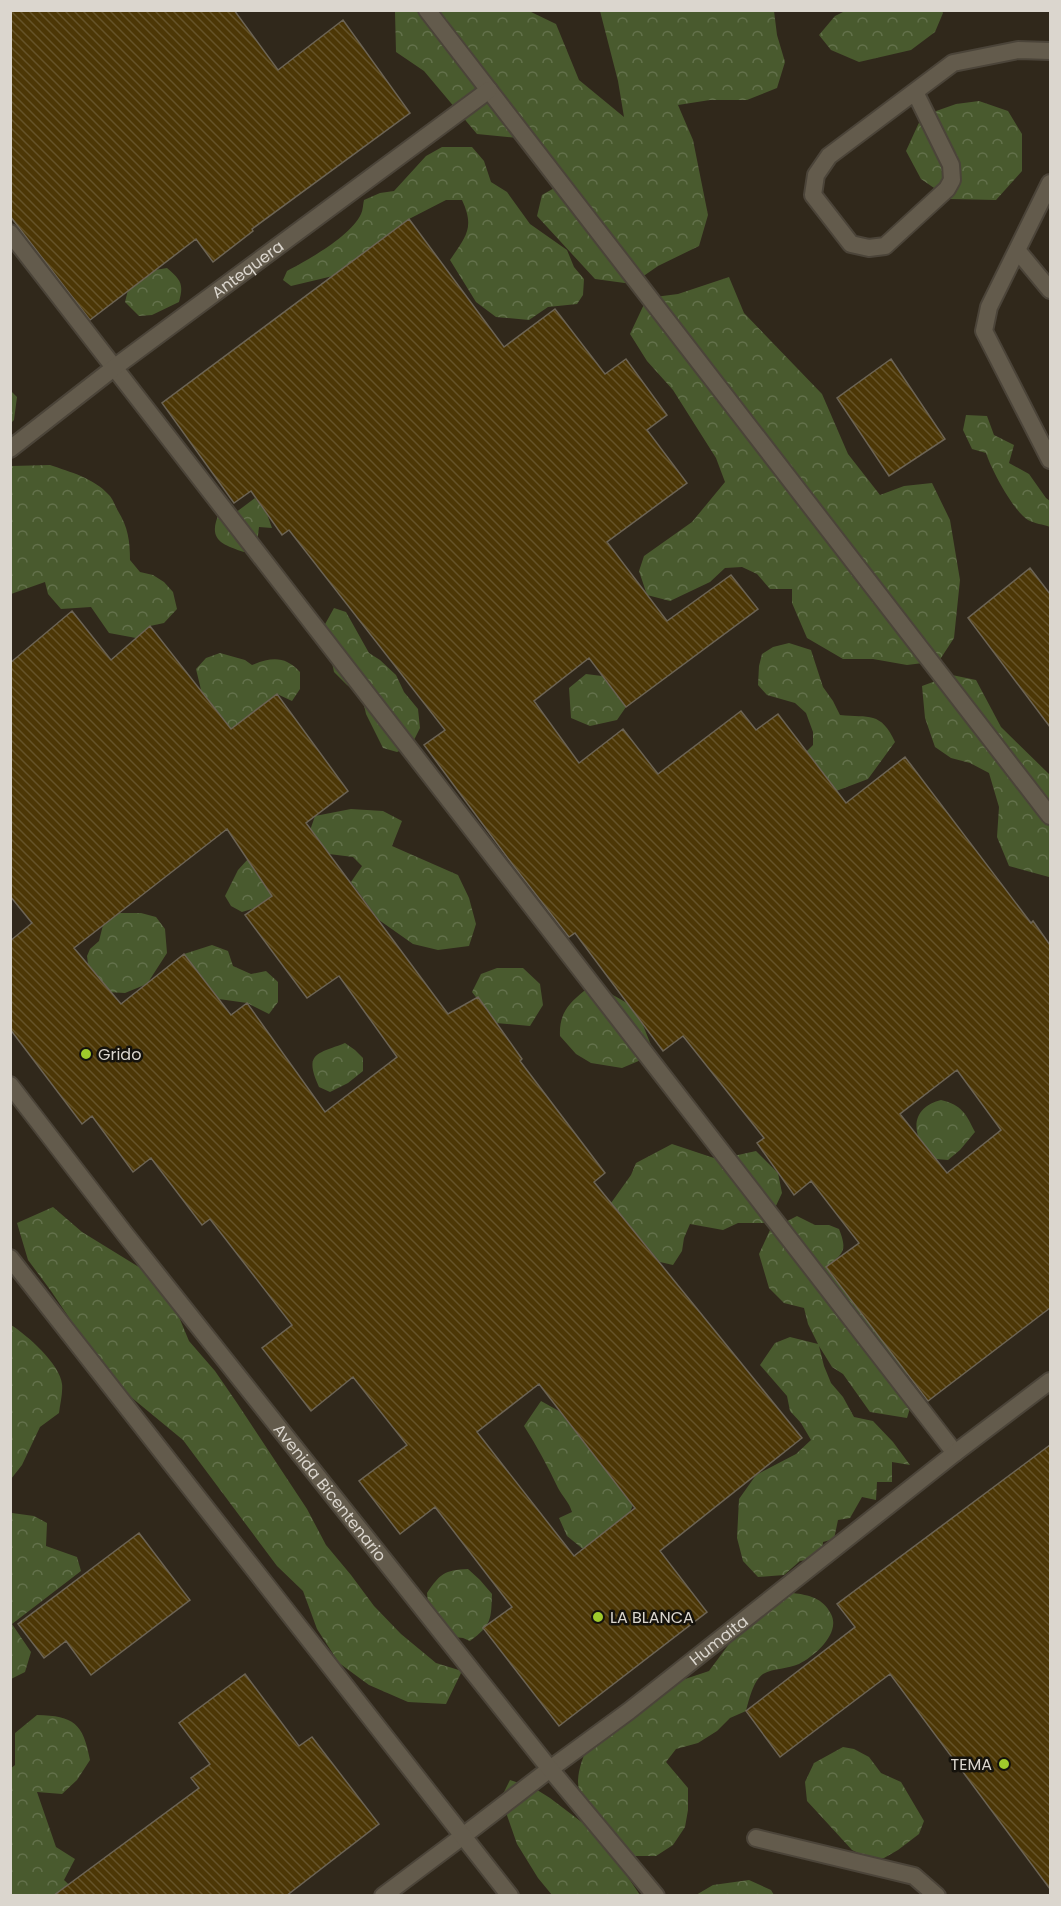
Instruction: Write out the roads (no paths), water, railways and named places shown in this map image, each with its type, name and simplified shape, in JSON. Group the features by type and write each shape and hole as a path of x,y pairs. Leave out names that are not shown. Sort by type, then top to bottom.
{"street":[{"path":"427,10 1050,816"},
{"path":"915,92 951,165 952,180 947,189 885,246 869,248 851,244 813,195 816,175 829,156 953,63 1018,50 1050,51"},
{"name":"Antequera","path":"10,449 115,367 489,90"},
{"path":"1050,183 989,307 984,331 1050,460"},
{"path":"10,233 955,1453"},
{"path":"1017,250 1050,290"},
{"name":"Avenida Bicentenario","path":"10,1084 125,1234 549,1768 656,1896"},
{"path":"10,1258 510,1896"},
{"name":"Humaita","path":"383,1896 549,1768 629,1711 955,1453 1050,1381"},
{"path":"756,1838 914,1876 937,1896"}],"place":[{"name":"Grido","path":"86,1054"},
{"name":"LA BLANCA","path":"598,1617"},
{"name":"TEMA","path":"1004,1764"}]}
